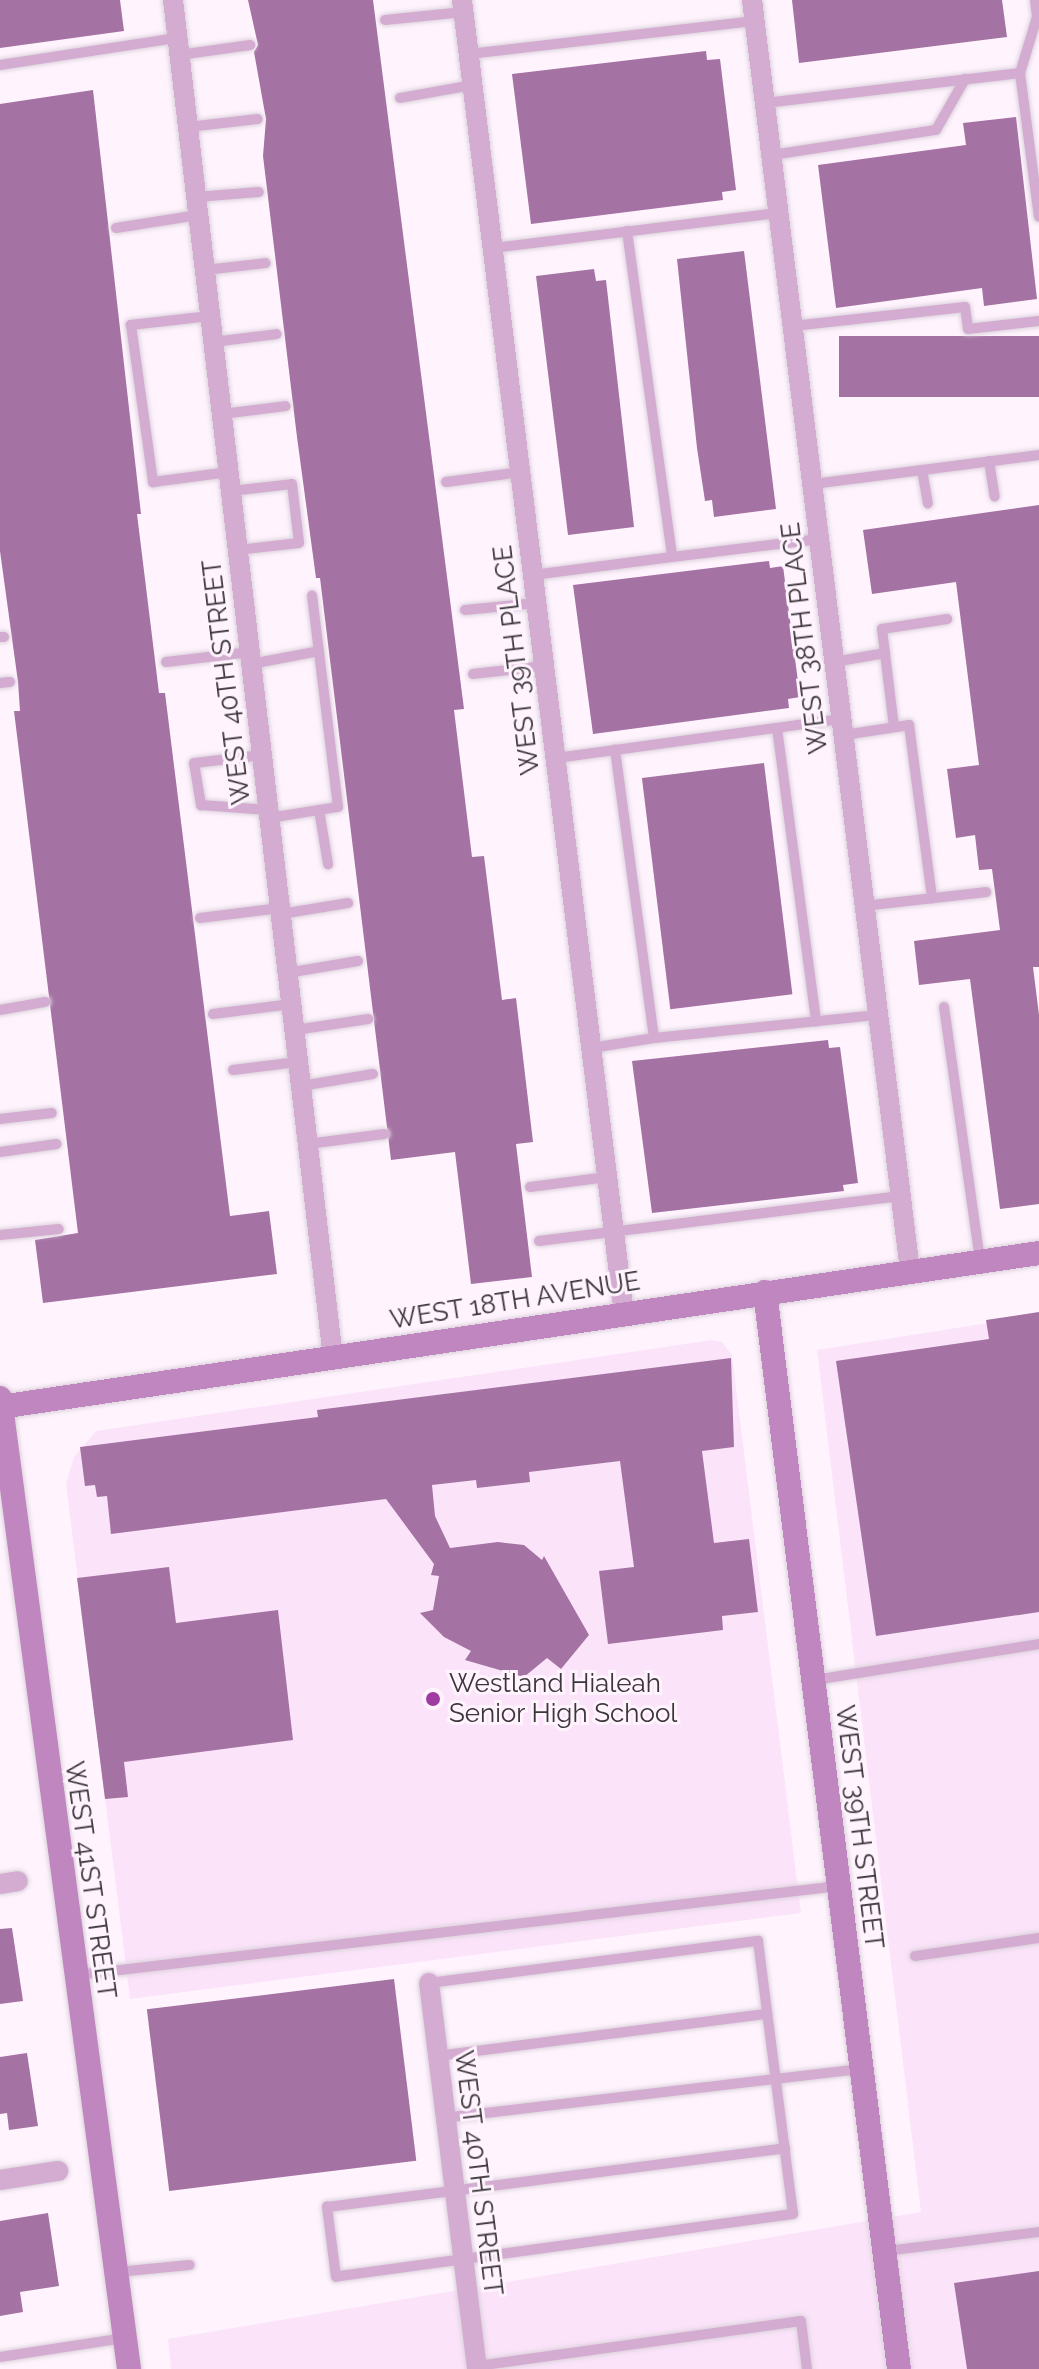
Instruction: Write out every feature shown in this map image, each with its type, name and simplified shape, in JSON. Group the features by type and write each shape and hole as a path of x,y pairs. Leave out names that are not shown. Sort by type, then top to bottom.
{"street":[{"name":"WEST 40TH STREET","path":"173,0 333,1357"},
{"name":"WEST 39TH PLACE","path":"463,6 624,1313"},
{"name":"WEST 38TH PLACE","path":"754,10 910,1271"},
{"name":"WEST 18TH AVENUE","path":"0,1404 1039,1253"},
{"name":"WEST 39TH STREET","path":"765,1292 899,2369"},
{"name":"WEST 41ST STREET","path":"0,1404 129,2369"},
{"name":"WEST 40TH STREET","path":"429,1983 435,2056 477,2368"},
{"path":"0,2180 58,2171"}],"lane":[{"path":"1035,0 1037,17 1020,73 1039,217"},
{"path":"385,20 463,6"},
{"path":"469,54 754,10"},
{"path":"0,65 178,46 250,45"},
{"path":"765,103 1020,73"},
{"path":"772,155 936,130 965,79"},
{"path":"400,98 473,85"},
{"path":"188,127 258,119"},
{"path":"116,228 259,192"},
{"path":"493,248 779,213"},
{"path":"627,231 672,557"},
{"path":"205,270 266,263"},
{"path":"793,326 965,307 968,329 1039,321"},
{"path":"210,316 131,325 153,482 292,484 299,543 238,550"},
{"path":"213,342 277,334"},
{"path":"222,414 286,406"},
{"path":"813,484 1039,455"},
{"path":"989,461 995,497"},
{"path":"922,470 928,503"},
{"path":"446,482 521,472"},
{"path":"533,575 819,539"},
{"path":"262,755 194,763 201,805 269,814 338,807 312,596"},
{"path":"465,610 537,603"},
{"path":"894,727 882,629 947,619"},
{"path":"166,662 319,651"},
{"path":"834,662 885,653"},
{"path":"473,674 544,666"},
{"path":"556,758 777,728 909,725 932,898"},
{"path":"777,728 816,1021"},
{"path":"615,750 654,1038"},
{"path":"319,810 328,864"},
{"path":"864,906 986,892"},
{"path":"200,918 348,903"},
{"path":"287,973 358,961"},
{"path":"0,1010 45,1002"},
{"path":"213,1014 291,1004"},
{"path":"944,1007 980,1261"},
{"path":"591,1048 654,1038 878,1015"},
{"path":"295,1030 368,1019"},
{"path":"233,1070 298,1062"},
{"path":"301,1086 373,1074"},
{"path":"0,1119 52,1113"},
{"path":"308,1144 384,1134"},
{"path":"0,1152 56,1144"},
{"path":"530,1187 607,1177"},
{"path":"539,1241 900,1196"},
{"path":"0,1235 59,1229"},
{"path":"813,1680 1039,1644"},
{"path":"75,1975 839,1886"},
{"path":"915,1956 1039,1938"},
{"path":"429,1983 758,1941 785,2148 793,2214 462,2257 336,2277 327,2207 785,2148"},
{"path":"435,2056 767,2014"},
{"path":"443,2118 861,2069"},
{"path":"884,2252 1039,2232"},
{"path":"115,2272 190,2265"},
{"path":"477,2368 801,2321 807,2369"},
{"path":"0,2357 124,2338"}],"shaded area":[{"path":"1039,1315 1039,2369 171,2369 168,2339 921,2212 817,1350"},
{"name":"Westland Hialeah Senior High School","path":"712,1340 722,1342 732,1355 801,1913 130,1999 66,1484 74,1457 96,1431"}],"building":[{"path":"0,0 120,0 124,31 0,48"},
{"path":"248,0 373,0 464,709 454,710 472,857 484,856 502,1000 516,998 533,1142 516,1144 532,1277 471,1284 455,1152 391,1160 320,578 316,578 297,437 263,156 266,119 254,52 258,45"},
{"path":"792,0 1002,0 1007,37 799,63"},
{"path":"706,51 707,60 720,59 736,190 722,192 723,200 531,224 512,74"},
{"path":"93,90 141,514 137,514 159,693 165,693 230,1216 269,1211 277,1274 43,1303 35,1240 78,1233 14,711 20,711 18,682 0,551 0,104"},
{"path":"1016,117 1037,299 984,306 982,288 836,308 818,165 966,145 963,123"},
{"path":"744,251 776,509 714,517 712,500 705,501 697,448 677,259"},
{"path":"594,269 596,281 606,280 634,527 568,535 536,276"},
{"path":"839,336 1039,336 1039,397 839,397"},
{"path":"1039,505 1039,967 1033,967 1039,1015 1039,1204 1000,1209 970,979 919,985 914,941 1000,930 992,869 979,870 975,835 956,838 947,769 979,765 956,582 872,594 863,530"},
{"path":"769,561 770,568 783,566 800,697 788,699 789,708 593,734 573,585"},
{"path":"764,763 792,994 670,1009 642,778"},
{"path":"828,1040 829,1048 840,1047 858,1183 843,1185 844,1191 652,1213 632,1061"},
{"path":"1039,1312 1039,1612 876,1636 836,1361 989,1339 986,1320"},
{"path":"731,1358 734,1447 702,1451 714,1543 749,1539 758,1612 722,1616 723,1630 608,1644 599,1571 634,1567 620,1461 529,1472 530,1482 477,1488 476,1480 432,1485 435,1516 450,1548 498,1542 524,1545 542,1560 544,1556 589,1635 561,1669 547,1658 524,1677 465,1660 471,1651 444,1637 420,1613 433,1610 439,1576 431,1575 434,1564 386,1499 111,1534 107,1496 97,1497 95,1485 85,1486 80,1447 318,1417 317,1410"},
{"path":"169,1567 176,1623 278,1610 293,1740 124,1762 128,1797 105,1799 77,1578"},
{"path":"12,1928 23,2001 0,2004 0,1929"},
{"path":"394,1979 416,2161 169,2191 147,2009"},
{"path":"27,2053 38,2126 9,2130 7,2113 0,2114 0,2057"},
{"path":"48,2213 59,2286 20,2292 23,2312 0,2316 0,2221"},
{"path":"1039,2271 1039,2369 967,2369 954,2283"}],"place":[{"name":"Westland Hialeah Senior High School","path":"433,1699"}]}
